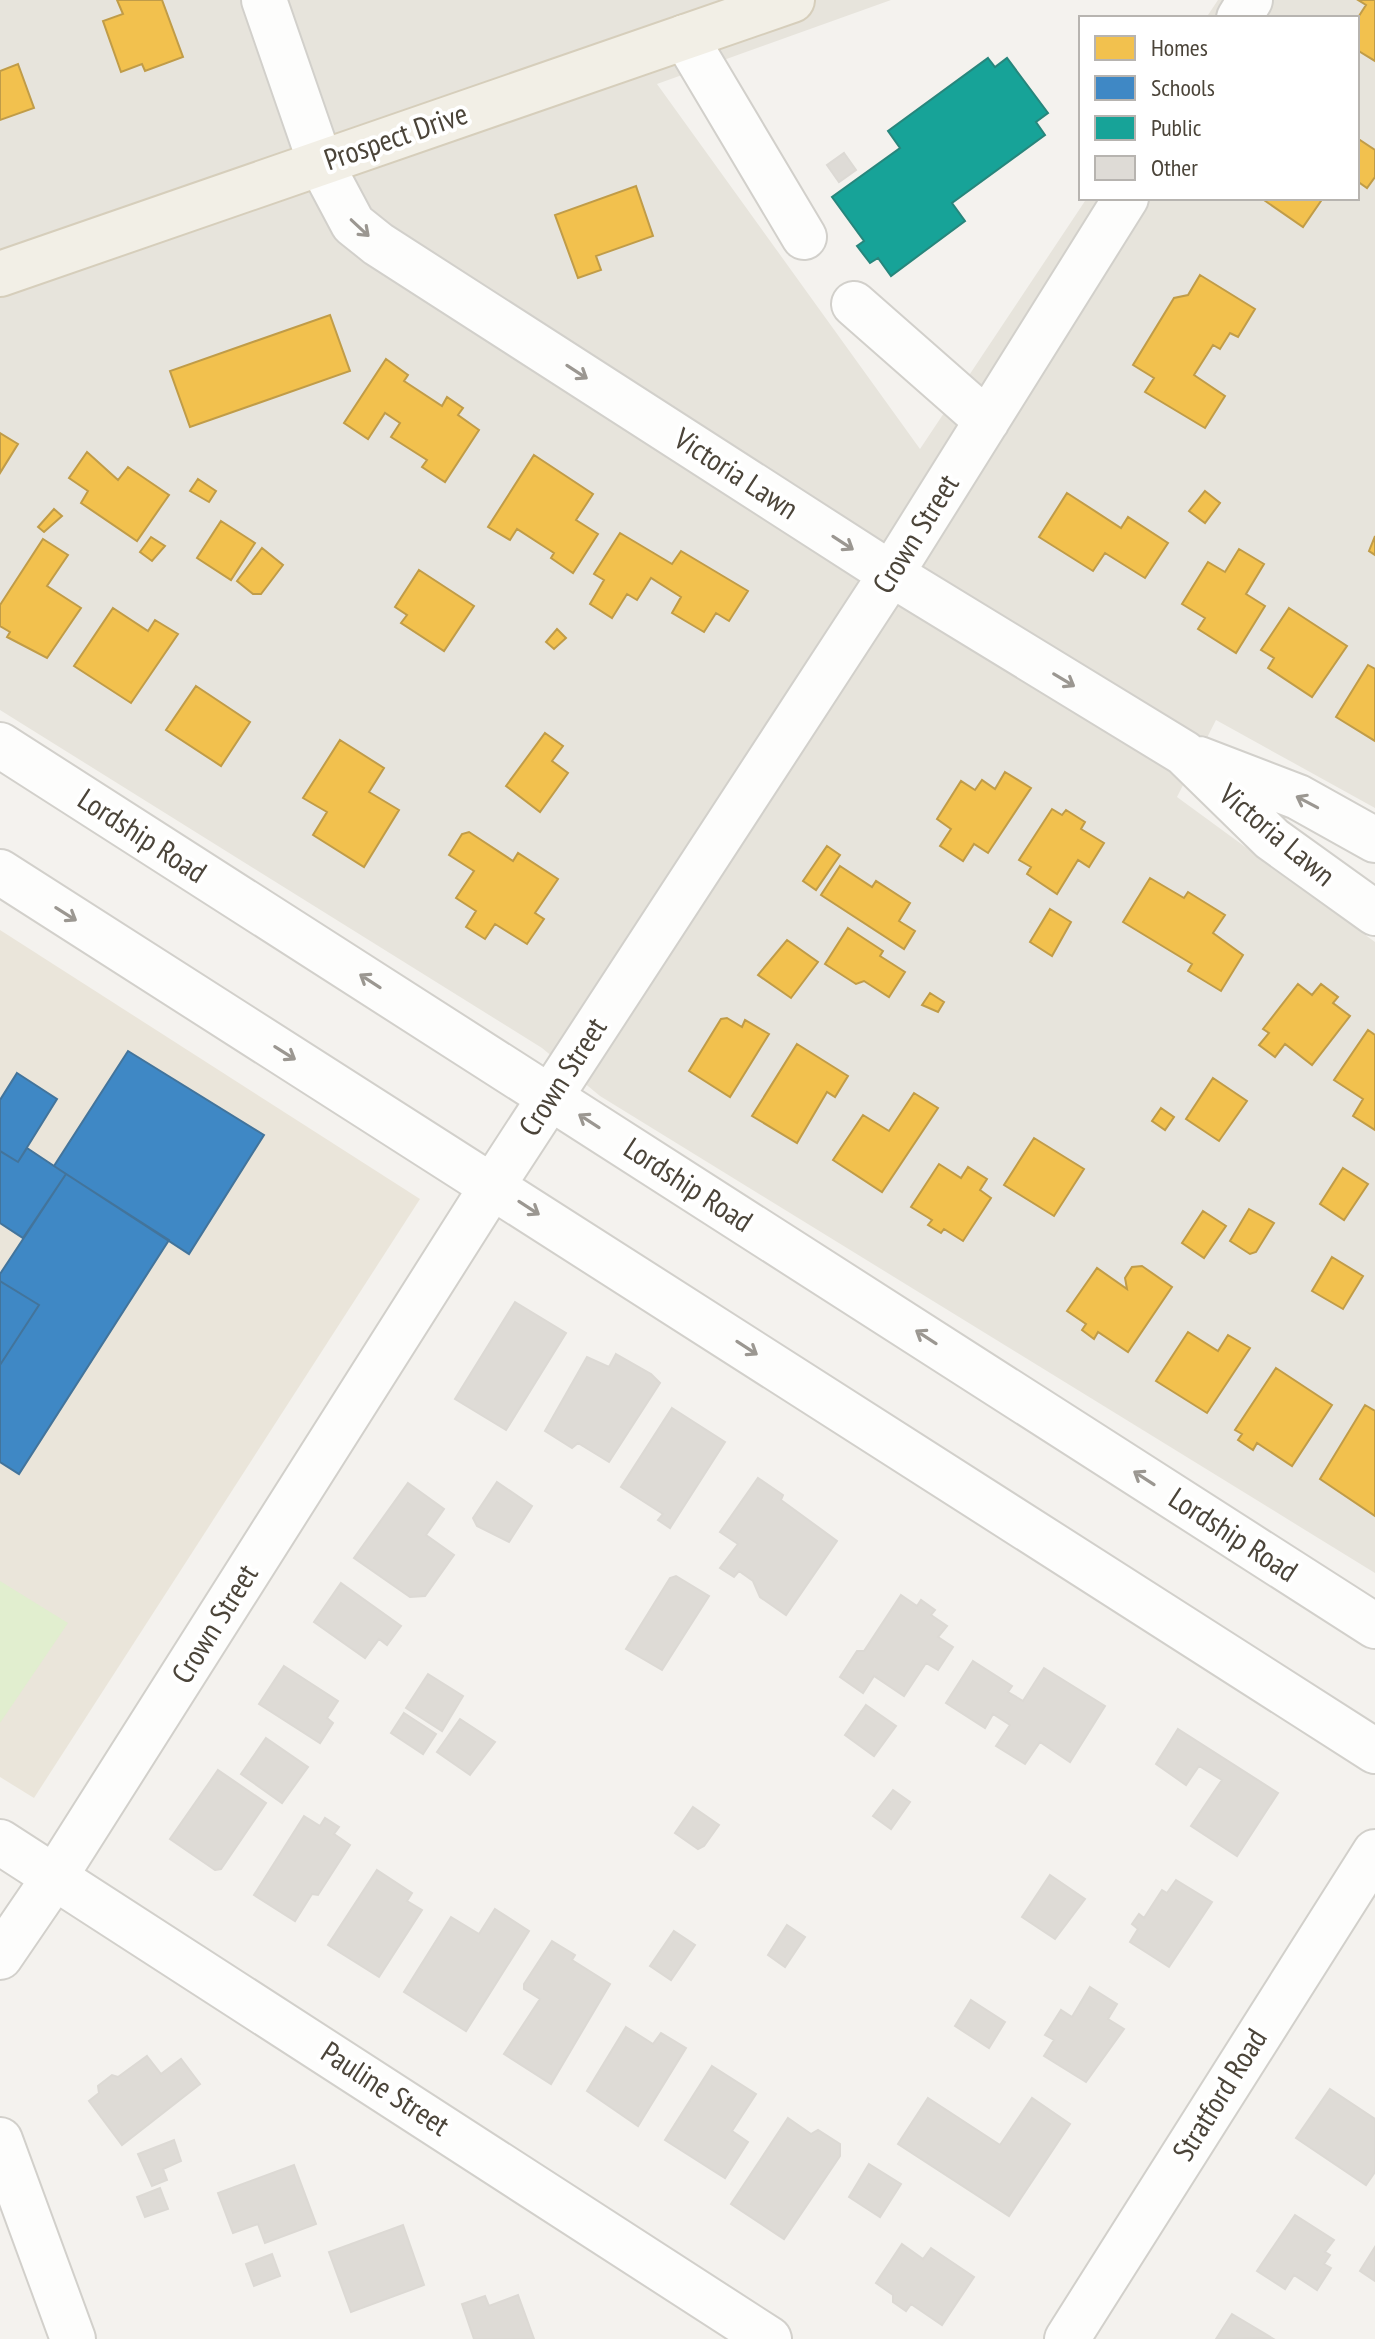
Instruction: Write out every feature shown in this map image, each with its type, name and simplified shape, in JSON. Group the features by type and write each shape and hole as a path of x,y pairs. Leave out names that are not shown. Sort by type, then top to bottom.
{"main road":[{"name":"Prospect Drive","path":"0,274 792,0"}],"street":[{"name":"Victoria Lawn","path":"264,0 320,162 353,224 378,244 891,574 1184,753 1298,797 1375,840"},
{"path":"685,37 804,237"},
{"name":"Crown Street","path":"0,1957 56,1875 550,1096 891,574 1125,200"},
{"path":"854,304 987,421"},
{"name":"Lordship Road","path":"0,745 1375,1626"},
{"name":"Victoria Lawn","path":"1184,753 1272,839 1375,913"},
{"path":"0,872 1375,1751"},
{"name":"Pauline Street","path":"0,1842 56,1875 769,2339"},
{"name":"Stratford Road","path":"1067,2339 1375,1852"},
{"path":"0,2140 73,2339"},
{"path":"697,2292 705,2339"}],"shaded area":[{"path":"0,0 891,0 657,84 920,449 1086,200 1359,200 1359,16 1207,16 1218,0 1375,0 1375,808 1216,720 1177,797 1375,942 1375,1573 600,1096 542,1048 0,710"},
{"path":"0,930 420,1199 34,1798 0,1777"}],"green space":[{"path":"0,1581 68,1623 0,1723"}],"building: Homes":[{"path":"117,0 162,0 183,57 145,71 142,64 121,72 103,21 123,14"},
{"path":"1358,0 1375,0 1375,61 1359,51 1359,16 1366,5"},
{"path":"18,64 34,108 0,120 0,71"},
{"path":"1359,139 1375,150 1375,177 1367,188 1359,182"},
{"path":"636,186 653,236 596,256 601,270 578,278 555,215"},
{"path":"1264,200 1322,200 1303,227"},
{"path":"1200,275 1255,309 1238,337 1230,333 1220,349 1213,345 1194,375 1225,396 1205,428 1145,392 1154,378 1133,365 1174,298 1188,295"},
{"path":"330,315 350,371 190,427 170,371"},
{"path":"386,359 408,375 404,381 442,406 447,397 463,408 458,415 479,430 445,482 422,467 427,460 391,437 400,423 385,413 368,439 344,423"},
{"path":"0,433 18,444 0,473"},
{"path":"87,452 118,480 128,467 169,495 137,541 81,503 88,491 69,478"},
{"path":"534,455 593,494 576,520 598,534 573,573 551,558 554,553 517,529 510,540 488,527"},
{"path":"198,479 216,491 209,502 190,491"},
{"path":"1205,491 1220,503 1205,523 1189,511"},
{"path":"1067,493 1121,528 1128,517 1168,543 1145,578 1105,553 1093,571 1039,537"},
{"path":"54,509 62,516 44,532 38,527"},
{"path":"221,521 255,543 231,580 197,558"},
{"path":"620,533 672,564 681,551 748,591 729,621 716,613 704,632 672,613 681,597 651,578 637,600 627,594 612,618 590,604 604,580 594,574"},
{"path":"1375,536 1375,555 1369,551"},
{"path":"151,537 165,546 152,561 140,552"},
{"path":"43,539 68,555 47,586 81,608 47,658 7,637 10,632 0,626 0,605"},
{"path":"262,548 283,565 261,594 253,594 237,581"},
{"path":"1239,549 1264,564 1246,594 1265,606 1236,653 1198,629 1205,618 1182,604 1208,562 1225,572"},
{"path":"419,570 474,606 444,651 401,623 407,615 395,607"},
{"path":"113,608 148,631 155,620 178,634 131,703 74,666"},
{"path":"1289,608 1347,646 1312,697 1268,668 1274,658 1261,650"},
{"path":"557,629 566,638 554,649 546,642"},
{"path":"1368,665 1375,669 1375,741 1336,717"},
{"path":"196,686 250,722 221,766 166,730"},
{"path":"545,733 563,746 552,761 568,773 540,812 506,786"},
{"path":"340,740 384,768 369,792 399,810 364,867 313,835 327,812 303,798"},
{"path":"1005,772 1031,788 988,853 974,844 963,861 940,846 951,829 937,819 961,781 975,790 982,780 995,789"},
{"path":"1052,809 1062,815 1066,810 1085,822 1081,829 1104,843 1089,867 1078,860 1057,894 1027,874 1031,867 1019,860"},
{"path":"469,832 513,861 518,853 558,879 535,913 544,919 527,944 495,924 485,939 466,927 476,911 456,898 474,871 449,855 462,834"},
{"path":"827,846 840,855 816,890 803,881"},
{"path":"840,866 872,887 876,881 910,903 899,921 915,931 904,949 821,895"},
{"path":"1150,878 1184,898 1188,892 1225,915 1213,933 1243,955 1221,991 1188,971 1192,964 1123,922"},
{"path":"1050,909 1071,922 1052,956 1030,942"},
{"path":"848,928 883,951 880,956 905,972 889,997 864,981 856,984 825,964"},
{"path":"787,940 818,962 791,998 758,975"},
{"path":"1298,984 1312,995 1321,984 1338,997 1333,1003 1350,1016 1312,1065 1285,1044 1275,1057 1259,1045 1269,1033 1263,1029"},
{"path":"930,993 944,1002 938,1012 922,1005"},
{"path":"727,1018 742,1027 745,1020 769,1034 730,1097 689,1071 721,1019"},
{"path":"1368,1030 1375,1035 1375,1130 1353,1116 1363,1099 1334,1080"},
{"path":"797,1044 848,1076 835,1097 827,1092 797,1143 752,1116"},
{"path":"1213,1078 1247,1101 1219,1141 1186,1119"},
{"path":"914,1093 938,1108 882,1192 833,1160 863,1115 889,1131"},
{"path":"1161,1108 1174,1117 1165,1130 1152,1121"},
{"path":"1034,1138 1084,1169 1054,1216 1004,1185"},
{"path":"939,1164 961,1178 968,1167 987,1179 980,1190 991,1198 963,1241 944,1229 941,1233 928,1225 932,1220 911,1207"},
{"path":"1343,1168 1368,1184 1344,1220 1320,1204"},
{"path":"1249,1209 1274,1223 1256,1252 1250,1254 1230,1241"},
{"path":"1203,1211 1226,1226 1204,1258 1182,1243"},
{"path":"1332,1257 1363,1276 1343,1309 1312,1291"},
{"path":"1142,1266 1172,1287 1128,1352 1098,1332 1094,1339 1082,1330 1086,1324 1067,1311 1097,1268 1127,1289 1125,1278 1132,1267"},
{"path":"1188,1332 1218,1351 1228,1335 1250,1348 1207,1413 1156,1381"},
{"path":"1276,1368 1332,1405 1292,1466 1257,1443 1253,1450 1238,1440 1242,1434 1235,1430"},
{"path":"1365,1405 1375,1411 1375,1516 1320,1479"}],"building: Schools":[{"path":"128,1051 264,1135 189,1254 54,1166"},
{"path":"17,1073 57,1099 18,1162 0,1151 0,1100"},
{"path":"27,1148 66,1174 23,1238 0,1223 0,1151 18,1162"},
{"path":"66,1174 169,1240 19,1474 0,1462 0,1365 39,1305 0,1281 0,1274"},
{"path":"0,1281 39,1305 0,1365"}],"building: Public":[{"path":"988,58 995,67 1007,58 1048,113 1036,122 1045,135 952,203 965,221 891,276 878,258 870,263 857,246 864,241 832,197 900,148 888,131"}],"building: Other":[{"path":"844,153 856,170 839,182 827,165"},
{"path":"515,1302 566,1333 506,1430 455,1399"},
{"path":"616,1354 651,1374 660,1383 609,1462 578,1443 572,1448 545,1431 587,1357 609,1367"},
{"path":"672,1408 725,1442 670,1528 658,1520 663,1514 621,1487"},
{"path":"758,1478 783,1495 781,1500 837,1541 786,1615 760,1597 753,1581 739,1571 734,1577 720,1568 738,1544 720,1532"},
{"path":"497,1482 532,1506 509,1542 477,1526 473,1518"},
{"path":"408,1483 444,1509 426,1535 454,1555 425,1596 410,1597 354,1558"},
{"path":"676,1576 709,1596 662,1670 626,1649 670,1578"},
{"path":"341,1583 401,1626 387,1645 379,1639 365,1658 314,1622"},
{"path":"901,1595 917,1606 921,1600 935,1610 931,1615 947,1626 938,1637 953,1647 938,1670 926,1663 904,1696 874,1676 863,1693 840,1677 857,1651 864,1651"},
{"path":"973,1661 1012,1686 1008,1692 1023,1701 1044,1668 1105,1706 1070,1762 1040,1742 1025,1764 996,1746 1010,1725 993,1714 985,1728 946,1703"},
{"path":"284,1666 338,1701 327,1718 333,1723 320,1743 259,1704"},
{"path":"428,1674 463,1696 442,1731 406,1708"},
{"path":"866,1705 896,1726 874,1756 845,1735"},
{"path":"404,1713 436,1734 423,1754 391,1733"},
{"path":"460,1719 495,1742 470,1775 437,1752"},
{"path":"1178,1729 1278,1793 1237,1856 1191,1826 1222,1780 1199,1766 1186,1785 1156,1764"},
{"path":"266,1738 308,1767 282,1803 241,1774"},
{"path":"218,1770 266,1803 221,1869 215,1870 170,1839"},
{"path":"893,1790 910,1802 891,1829 873,1816"},
{"path":"693,1807 719,1825 704,1846 698,1849 675,1833"},
{"path":"304,1816 320,1826 325,1818 339,1827 334,1834 350,1845 318,1895 312,1894 295,1921 254,1895"},
{"path":"377,1870 412,1893 407,1901 422,1910 379,1977 328,1945"},
{"path":"1050,1875 1085,1899 1055,1939 1022,1917"},
{"path":"1176,1880 1212,1902 1169,1967 1130,1942 1138,1929 1132,1924 1139,1914 1144,1918 1162,1890 1167,1893"},
{"path":"495,1909 529,1931 466,2031 404,1992 451,1917 479,1934"},
{"path":"787,1925 805,1937 785,1967 768,1955"},
{"path":"674,1931 695,1945 671,1980 650,1966"},
{"path":"552,1941 575,1955 572,1960 610,1984 551,2084 504,2054 540,1999 524,1989 524,1984"},
{"path":"1090,1987 1117,2004 1108,2019 1124,2029 1086,2082 1044,2056 1054,2040 1045,2035 1061,2010 1072,2017"},
{"path":"971,2000 1005,2022 989,2048 955,2026"},
{"path":"626,2027 653,2044 661,2033 686,2048 638,2126 587,2091"},
{"path":"147,2056 161,2074 181,2059 200,2084 122,2145 89,2101 99,2093 98,2086 112,2075 118,2077"},
{"path":"712,2066 756,2094 732,2131 748,2142 725,2178 665,2140"},
{"path":"1330,2089 1375,2119 1375,2172 1366,2185 1296,2138"},
{"path":"928,2098 1000,2145 1032,2098 1070,2124 1009,2216 898,2144"},
{"path":"788,2118 811,2134 818,2130 840,2144 840,2156 784,2239 731,2204"},
{"path":"174,2140 181,2161 163,2169 167,2180 152,2186 138,2154"},
{"path":"869,2164 901,2184 880,2217 849,2197"},
{"path":"294,2165 316,2224 265,2243 258,2224 233,2233 218,2193"},
{"path":"160,2188 168,2209 145,2217 137,2197"},
{"path":"1295,2215 1334,2240 1325,2252 1330,2255 1324,2264 1331,2268 1317,2290 1294,2275 1285,2289 1257,2271"},
{"path":"403,2225 424,2285 351,2312 329,2252"},
{"path":"902,2244 923,2259 931,2248 974,2277 942,2325 911,2304 906,2311 893,2302 893,2295 876,2283"},
{"path":"1375,2247 1375,2281 1360,2271"},
{"path":"272,2254 280,2276 254,2286 246,2264"},
{"path":"518,2295 534,2339 474,2339 462,2304 485,2296 489,2306"},
{"path":"1232,2314 1272,2338 1216,2339"}]}
